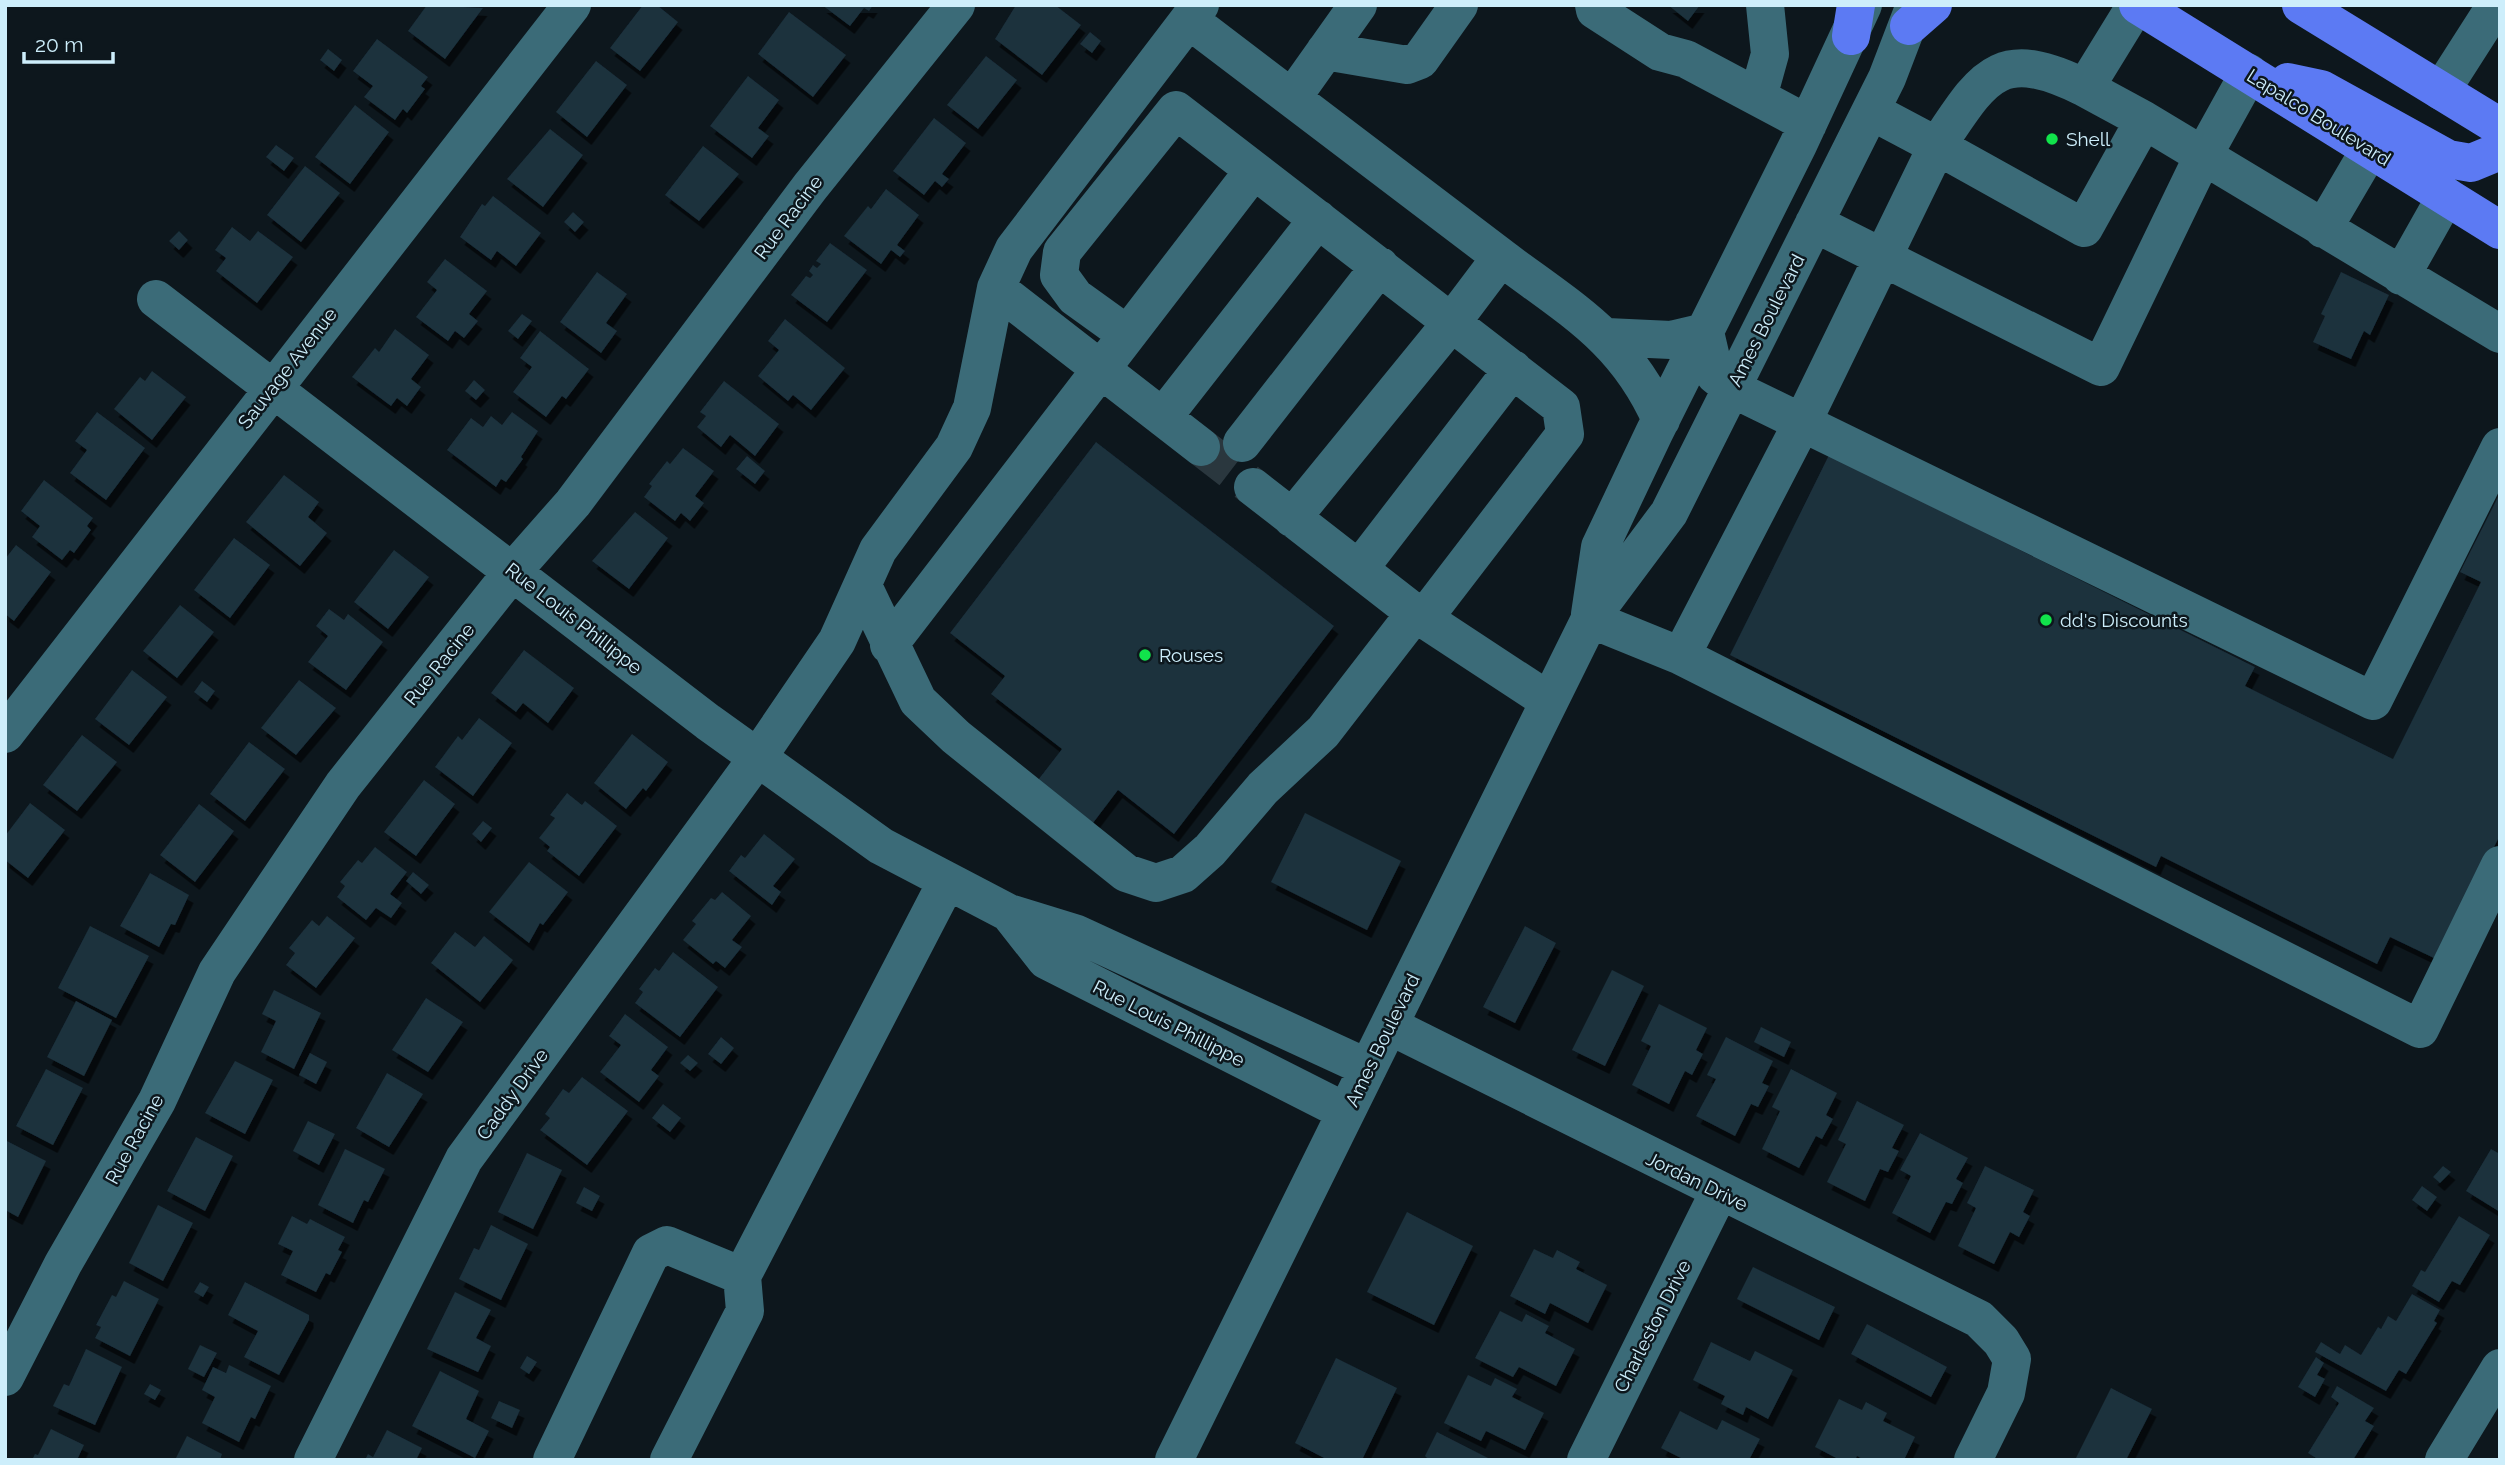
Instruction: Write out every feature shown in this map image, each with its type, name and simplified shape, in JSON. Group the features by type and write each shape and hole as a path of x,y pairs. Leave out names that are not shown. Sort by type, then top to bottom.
{"main road":[{"name":"Lapalco Boulevard","path":"2137,5 2500,230"},
{"path":"2301,5 2500,127"},
{"path":"2249,73 2321,89 2448,159 2471,163 2500,151"}],"street":[{"name":"Sauvage Avenue","path":"5,734 572,5"},
{"name":"Rue Racine","path":"5,1377 63,1264 157,1101 217,972 343,785 513,571 573,503 810,187 956,5"},
{"path":"1292,98 1358,5"},
{"path":"1325,51 1407,65 1420,60 1459,5"},
{"path":"1594,5 1595,10 1660,52 1686,59 1808,124"},
{"path":"1758,97 1770,54 1765,5"},
{"path":"2085,88 2137,5"},
{"path":"2441,91 2496,5"},
{"name":"Ames Boulevard","path":"1174,1460 1590,619 1669,513 1919,12"},
{"path":"1194,13 1292,98 1607,337 1632,367 1661,420"},
{"name":"Caddy Drive","path":"313,1460 464,1159 758,757 837,641 878,550 954,447 972,408 996,288 1014,248 1194,13"},
{"name":"Ames Boulevard","path":"1590,619 1600,547 1808,124 1857,15"},
{"path":"1681,656 1803,421 1937,146 1974,90 1988,77 2004,70 2040,69 2085,88 2401,276 2494,318"},
{"path":"1815,223 2101,367 2203,156 2249,73"},
{"path":"863,586 918,701 956,737 1126,873 1156,883 1183,874 1210,850 1263,788 1323,732 1565,434 1562,407 1177,110 1062,252 1059,275 1075,297 1125,333"},
{"path":"1871,111 2084,228 2144,121"},
{"path":"2323,229 2370,149"},
{"path":"889,645 1125,333 1254,170"},
{"path":"2401,276 2446,196"},
{"path":"1163,417 1318,219"},
{"path":"1292,518 1452,322 1501,257"},
{"path":"1242,443 1380,266"},
{"path":"996,288 1201,447"},
{"name":"Rue Louis Phillippe","path":"156,299 758,757 881,846 1009,913 1077,934 1368,1068"},
{"path":"1607,337 1671,340 1705,332 1715,375 1731,388 2373,701 2500,447"},
{"path":"1359,569 1513,369"},
{"path":"1253,487 1419,615 1549,701"},
{"path":"1590,619 1681,656 2420,1029 2500,865"},
{"path":"669,1460 745,1311 742,1276 947,881"},
{"name":"Rue Louis Phillippe","path":"1009,913 1046,960 1346,1112"},
{"name":"Jordan Drive","path":"1390,1026 1979,1319 2001,1341 2012,1359 2006,1393 1973,1460"},
{"name":"Charleston Drive","path":"1586,1460 1719,1192"},
{"path":"552,1460 651,1254 667,1245 742,1276"},
{"path":"2444,1460 2500,1368"}],"building":[{"path":"427,5 483,8 445,59 408,31"},
{"path":"643,5 657,5 678,22 640,71 610,48"},
{"path":"822,5 873,5 869,11 864,8 850,26"},
{"path":"1016,5 1055,5 1081,25 1042,75 995,39"},
{"path":"1668,5 1700,5 1688,21"},
{"path":"789,12 846,55 813,97 758,54"},
{"path":"1090,32 1101,41 1092,53 1080,44"},
{"path":"377,39 428,77 421,86 425,89 407,113 403,109 395,120 364,97 373,86 353,71"},
{"path":"328,49 342,60 334,71 320,60"},
{"path":"986,56 1017,80 978,129 947,105"},
{"path":"596,61 627,85 587,137 556,112"},
{"path":"748,76 779,100 758,128 769,136 752,158 710,126"},
{"path":"355,105 389,132 350,184 315,157"},
{"path":"934,118 966,143 942,174 949,179 942,187 935,181 924,195 893,171"},
{"path":"550,129 583,155 543,207 507,179"},
{"path":"276,145 294,158 284,171 266,157"},
{"path":"703,146 739,174 699,221 665,195"},
{"path":"305,166 340,193 301,242 267,215"},
{"path":"886,189 919,215 897,245 905,251 900,257 891,250 881,264 844,236 868,206 871,209"},
{"path":"493,196 541,233 516,266 497,251 491,260 460,237 482,204 485,206"},
{"path":"573,212 584,222 575,232 564,222"},
{"path":"232,227 250,241 258,231 293,257 257,303 216,271 226,258 215,250"},
{"path":"179,231 188,240 179,250 169,241"},
{"path":"830,243 867,270 827,322 791,295 806,276 810,278 813,275 809,271 813,265 817,268 821,264 816,261"},
{"path":"445,259 487,291 469,314 478,321 464,338 455,331 448,341 416,317 437,290 427,282"},
{"path":"597,272 627,294 606,323 617,331 601,353 560,322"},
{"path":"2341,272 2389,295 2370,335 2364,331 2351,359 2313,342 2325,316 2321,314"},
{"path":"522,314 532,321 518,339 508,331"},
{"path":"785,319 845,368 811,410 793,395 788,401 758,376 779,350 768,341"},
{"path":"395,329 429,355 411,379 421,387 407,406 397,398 391,406 352,377 375,348 379,352"},
{"path":"540,331 589,369 566,399 562,396 546,417 513,392 532,367 520,358"},
{"path":"152,371 186,397 152,440 114,409 140,377 145,381"},
{"path":"474,380 485,390 476,400 465,391"},
{"path":"724,381 779,424 755,456 730,435 721,447 697,427 706,416 700,412"},
{"path":"97,412 145,448 106,500 70,473 87,450 75,441"},
{"path":"512,412 538,431 521,457 523,459 506,482 501,479 496,487 447,450 471,418 483,427 491,416 502,425"},
{"name":"Rouses","path":"1096,442 1334,626 1174,834 1118,790 1093,823 1038,780 1062,749 991,694 1005,676 950,633"},
{"path":"683,448 714,471 695,496 704,503 690,521 681,513 675,521 644,497 652,486 649,484 667,461 670,464"},
{"path":"1829,455 2255,667 2245,686 2393,759 2481,582 2460,572 2500,493 2500,835 2438,960 2390,937 2377,964 2161,856 2156,867 1730,655"},
{"path":"747,456 765,471 755,484 736,469"},
{"path":"284,475 319,502 308,517 327,533 300,566 246,522"},
{"path":"44,480 93,518 87,526 91,530 74,553 70,550 62,560 32,537 40,526 21,511"},
{"path":"635,512 668,538 629,589 592,561"},
{"path":"234,538 270,565 230,618 194,590"},
{"path":"16,545 51,572 14,621 5,614 5,559"},
{"path":"394,550 429,577 388,629 354,602"},
{"path":"180,605 214,632 177,678 143,651"},
{"path":"329,609 344,620 348,614 383,642 346,690 308,662 328,636 316,626"},
{"path":"524,650 574,688 548,723 523,703 516,712 491,693"},
{"path":"132,670 167,697 129,745 95,719"},
{"path":"299,680 336,708 296,755 261,728"},
{"path":"202,681 215,691 207,702 194,692"},
{"path":"479,718 512,743 473,796 435,767 458,736 462,740"},
{"path":"632,734 668,762 646,791 643,788 626,809 594,783"},
{"path":"82,735 117,762 77,811 43,785"},
{"path":"249,742 285,769 245,821 210,794"},
{"path":"424,780 455,804 416,856 384,832"},
{"path":"567,793 582,805 585,801 617,826 579,876 547,851 550,847 539,838 555,818 550,815"},
{"path":"30,803 65,830 28,878 5,860 5,836"},
{"path":"199,804 234,831 195,882 160,855"},
{"path":"1305,813 1401,861 1367,930 1271,882"},
{"path":"483,821 492,828 481,842 472,834"},
{"path":"764,834 795,859 773,886 781,892 772,905 729,871 741,855 745,858"},
{"path":"375,847 407,872 390,894 402,903 391,918 376,908 366,920 337,897 345,886 340,882 358,860 362,863"},
{"path":"529,862 568,892 543,925 540,923 529,943 489,912"},
{"path":"413,872 429,885 421,894 406,881"},
{"path":"150,873 189,895 175,925 171,924 159,947 120,926"},
{"path":"722,892 751,916 732,940 742,947 725,968 716,961 713,964 683,940 696,924 692,921 711,898 715,900"},
{"path":"327,916 355,938 316,988 286,965 295,953 289,948 312,920 319,926"},
{"path":"90,926 149,956 116,1018 58,988"},
{"path":"1525,926 1556,943 1515,1023 1483,1007"},
{"path":"455,932 475,947 484,936 513,960 480,1002 431,963"},
{"path":"673,952 718,987 680,1037 635,1003 643,992 639,989 655,968 659,971"},
{"path":"1612,970 1644,986 1605,1066 1572,1050"},
{"path":"274,990 321,1013 294,1069 261,1052 276,1021 262,1014"},
{"path":"426,998 463,1022 428,1072 392,1050"},
{"path":"76,1001 112,1020 84,1076 47,1057"},
{"path":"1659,1004 1707,1028 1696,1050 1703,1054 1692,1075 1685,1071 1669,1104 1632,1085 1651,1046 1641,1041"},
{"path":"625,1014 668,1047 651,1070 659,1076 639,1102 600,1072 621,1045 609,1036"},
{"path":"1761,1027 1791,1042 1784,1057 1754,1042"},
{"path":"721,1037 734,1048 721,1064 708,1054"},
{"path":"1726,1037 1773,1061 1762,1083 1769,1086 1758,1107 1751,1104 1735,1136 1696,1116 1716,1079 1707,1075"},
{"path":"310,1053 327,1062 316,1084 299,1075"},
{"path":"688,1055 698,1063 690,1071 680,1063"},
{"path":"235,1061 273,1080 245,1134 205,1113"},
{"path":"46,1069 83,1088 53,1145 16,1126"},
{"path":"1791,1069 1837,1093 1826,1115 1833,1119 1822,1139 1816,1136 1799,1168 1762,1149 1780,1111 1772,1107"},
{"path":"387,1073 423,1094 389,1147 356,1128"},
{"path":"582,1077 628,1111 587,1165 540,1130 550,1118 545,1114 563,1089 569,1093"},
{"path":"1857,1101 1904,1125 1892,1148 1899,1151 1888,1172 1880,1169 1865,1201 1827,1182 1846,1144 1838,1140"},
{"path":"663,1104 681,1118 670,1132 652,1118"},
{"path":"308,1121 335,1134 319,1165 293,1151"},
{"path":"1920,1133 1968,1158 1956,1179 1963,1183 1952,1204 1946,1202 1930,1233 1892,1213 1911,1176 1900,1170"},
{"path":"196,1137 233,1156 205,1211 167,1191"},
{"path":"5,1140 46,1161 18,1217 5,1210"},
{"path":"345,1149 385,1169 368,1202 364,1200 353,1223 318,1205"},
{"path":"2491,1149 2500,1154 2500,1212 2466,1191"},
{"path":"527,1153 562,1170 533,1229 498,1212"},
{"path":"1985,1166 2034,1190 2023,1212 2030,1216 2019,1237 2010,1232 1994,1264 1958,1246 1976,1208 1967,1203"},
{"path":"2443,1166 2451,1172 2440,1183 2433,1177"},
{"path":"2422,1186 2437,1197 2427,1211 2412,1200"},
{"path":"584,1187 600,1196 592,1211 576,1203"},
{"path":"158,1205 193,1223 163,1281 129,1263"},
{"path":"1407,1212 1473,1246 1434,1325 1367,1292"},
{"path":"292,1216 307,1224 310,1219 345,1237 338,1250 342,1252 330,1275 326,1273 316,1292 281,1275 293,1251 278,1244"},
{"path":"2459,1216 2490,1235 2460,1285 2452,1281 2439,1302 2412,1286 2421,1270 2425,1272"},
{"path":"491,1225 528,1244 501,1300 459,1279 474,1248 479,1250"},
{"path":"1534,1249 1553,1258 1557,1250 1580,1262 1576,1269 1607,1285 1588,1323 1550,1303 1545,1314 1510,1296"},
{"path":"1753,1267 1835,1307 1819,1340 1737,1299"},
{"path":"124,1281 159,1299 130,1356 95,1338 101,1327 96,1325 112,1295 116,1297"},
{"path":"200,1282 209,1287 203,1297 194,1292"},
{"path":"245,1282 309,1315 309,1320 279,1375 244,1357 258,1331 228,1315"},
{"path":"455,1292 491,1310 476,1338 491,1346 478,1372 427,1349"},
{"path":"2412,1294 2440,1310 2434,1321 2437,1323 2406,1374 2399,1370 2386,1391 2315,1352 2321,1342 2340,1354 2345,1345 2361,1355 2388,1316 2396,1321"},
{"path":"1500,1311 1522,1322 1526,1314 1549,1326 1545,1333 1575,1349 1556,1386 1519,1367 1513,1377 1475,1358"},
{"path":"1867,1324 1947,1367 1931,1397 1851,1354"},
{"path":"1711,1342 1750,1361 1755,1351 1793,1370 1768,1419 1746,1407 1743,1415 1721,1404 1725,1396 1693,1380"},
{"path":"200,1345 217,1353 204,1377 188,1369"},
{"path":"86,1349 122,1367 95,1425 53,1406 64,1384 69,1386"},
{"path":"527,1356 537,1362 529,1374 520,1368"},
{"path":"2316,1357 2324,1363 2317,1375 2325,1379 2315,1397 2298,1387"},
{"path":"1336,1358 1397,1388 1362,1460 1328,1460 1295,1443"},
{"path":"229,1365 271,1386 255,1419 251,1417 239,1442 202,1423 215,1397 202,1390 213,1367 226,1373"},
{"path":"440,1371 479,1391 466,1419 489,1431 475,1458 412,1426"},
{"path":"1468,1375 1491,1386 1495,1378 1517,1389 1512,1397 1544,1413 1525,1450 1486,1431 1481,1441 1444,1423"},
{"path":"150,1384 161,1390 155,1400 144,1394"},
{"path":"2337,1386 2374,1408 2365,1421 2374,1426 2353,1460 2319,1460 2308,1453 2339,1403 2331,1397"},
{"path":"2111,1388 2152,1409 2126,1460 2075,1460"},
{"path":"1839,1399 1862,1410 1866,1402 1887,1413 1883,1421 1915,1437 1904,1460 1864,1460 1857,1456 1855,1460 1840,1460 1815,1447"},
{"path":"499,1401 520,1410 512,1428 491,1418"},
{"path":"1680,1411 1717,1430 1722,1420 1760,1439 1749,1460 1685,1460 1661,1448"},
{"path":"51,1429 84,1445 77,1460 32,1460 35,1454 38,1455"},
{"path":"387,1430 422,1448 416,1460 365,1460 368,1454 373,1457"},
{"path":"1437,1432 1492,1460 1429,1460 1425,1456"},
{"path":"187,1436 222,1454 220,1460 175,1460"}],"tunnel":[{"path":"1201,447 1253,487"}],"place":[{"name":"Shell","path":"2052,139"},
{"name":"dd's Discounts","path":"2046,620"},
{"name":"Rouses","path":"1145,655"}]}
